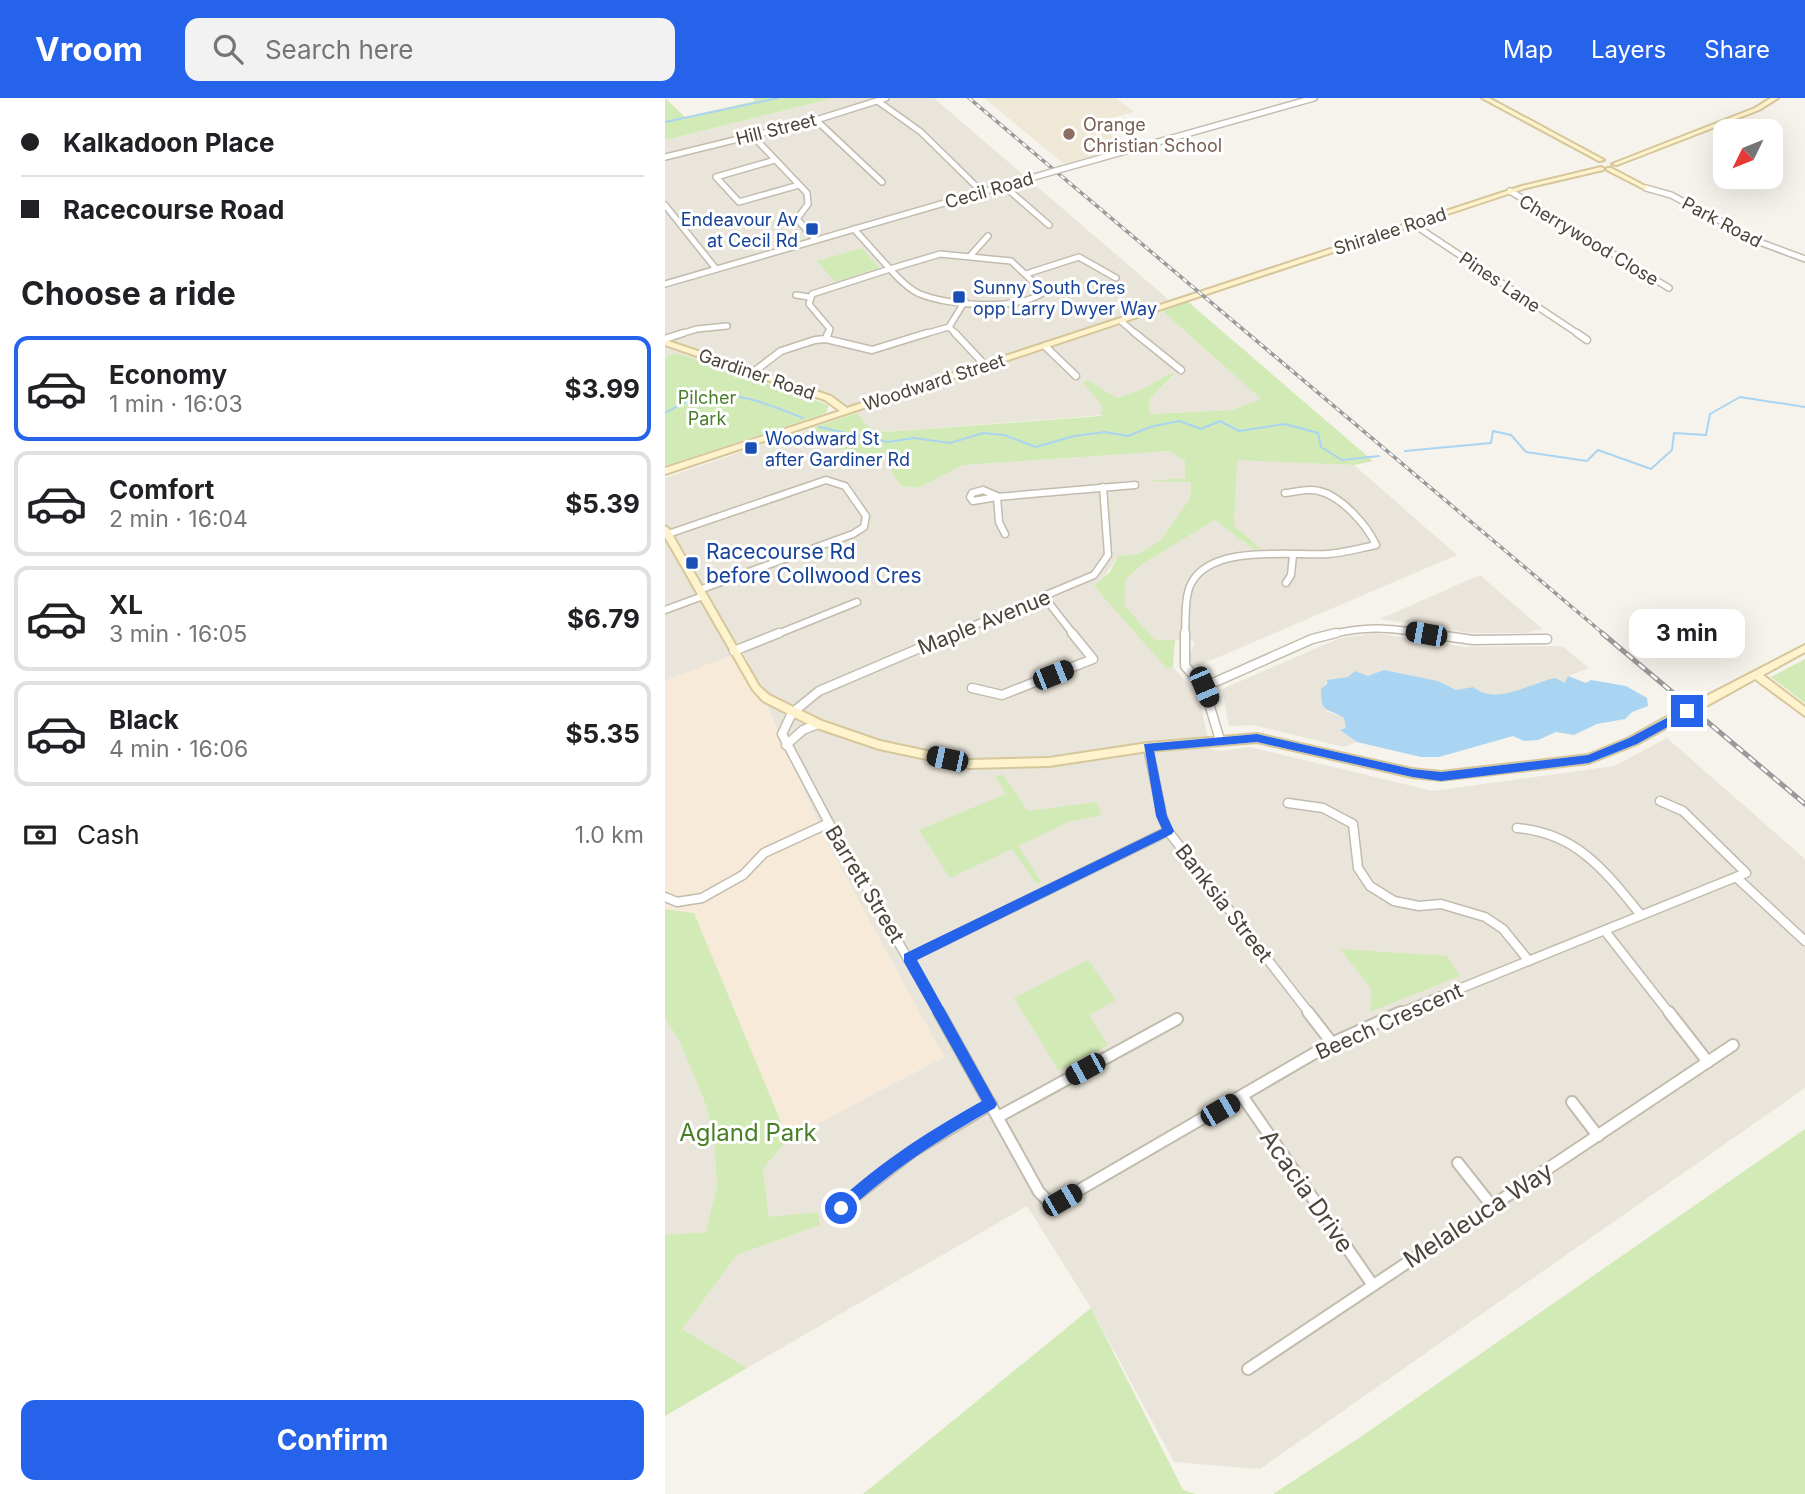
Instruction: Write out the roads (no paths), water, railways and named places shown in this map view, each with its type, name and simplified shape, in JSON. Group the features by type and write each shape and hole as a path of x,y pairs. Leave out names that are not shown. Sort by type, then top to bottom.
{"street":[{"name":"Hill Street","path":"665,157 816,120 886,98"},
{"name":"Cecil Road","path":"665,284 1314,98"},
{"path":"1485,98 1646,188"},
{"name":"Shiralee Road","path":"1202,294 1510,191 1631,156 1757,109 1775,98"},
{"path":"879,102 900,112 952,159 958,172 982,192"},
{"path":"816,120 882,182"},
{"path":"752,135 807,193 809,200 797,219 815,240"},
{"path":"775,160 716,177 739,202 799,185"},
{"path":"1004,186 1049,225"},
{"name":"Park Road","path":"1646,188 1671,195 1733,229 1803,257"},
{"name":"Cherrywood Close","path":"1510,191 1669,288"},
{"path":"665,205 716,269"},
{"name":"Pines Lane","path":"1413,224 1587,340"},
{"path":"854,229 916,293 1011,305 1043,294 1052,296"},
{"path":"971,255 988,236"},
{"path":"796,295 809,297 820,290 940,254 1011,261 1043,289 1043,294"},
{"path":"1026,274 1079,257 1116,278"},
{"name":"Woodward Street","path":"665,471 1202,294"},
{"path":"809,297 809,304 830,329 826,339"},
{"path":"752,373 781,351 826,339 873,350 949,327 965,301"},
{"path":"1121,321 1181,370"},
{"path":"665,340 697,329 727,326"},
{"path":"949,327 985,365"},
{"name":"Gardiner Road","path":"665,340 828,398 845,411"},
{"path":"1045,346 1076,376"},
{"path":"665,610 701,593 853,534 864,527 866,516 845,486 834,481 822,481 667,534 701,593 734,651 756,688 775,704 818,724 879,745 969,764 1049,762 1148,747 1257,738 1412,773 1441,776 1589,759 1633,741 1805,648"},
{"path":"1005,534 999,520 997,496 1135,485"},
{"name":"Maple Avenue","path":"792,713 826,687 1090,578 1104,564 1108,549 1103,487"},
{"path":"1220,740 1204,687 1185,666 1183,649 1190,584 1200,570 1221,559 1345,553 1376,545 1366,528 1324,492 1308,490 1285,493"},
{"path":"1286,583 1291,575 1293,555"},
{"path":"972,688 991,695 1002,695 1093,659 1045,598"},
{"path":"734,651 857,602"},
{"path":"1204,687 1313,639 1359,627 1382,627 1473,640 1547,639"},
{"path":"1755,674 1805,712"},
{"path":"792,713 783,724 782,734 786,745 803,730 818,724"},
{"name":"Barrett Street","path":"786,745 909,958 1039,1192 1050,1203"},
{"name":"Banksia Street","path":"1148,747 1162,816 1168,831 1332,1043"},
{"path":"1660,801 1683,811 1805,941"},
{"path":"1288,803 1311,804 1343,816 1353,824 1358,868 1370,886 1394,901 1419,906 1441,904 1485,918 1503,929 1529,961"},
{"path":"665,897 677,902 702,898 743,875 764,853 829,823"},
{"path":"1517,828 1537,827 1570,841 1591,858 1641,915"},
{"path":"909,958 1168,831"},
{"name":"Beech Crescent","path":"1050,1203 1062,1200 1332,1043 1387,1018 1741,875"},
{"path":"1605,931 1708,1062"},
{"path":"998,1117 1177,1019"},
{"name":"Melaleuca Way","path":"1248,1369 1733,1045"},
{"name":"Acacia Drive","path":"1243,1097 1372,1284"},
{"path":"1572,1102 1598,1136"},
{"path":"841,1208 871,1180 926,1139 991,1104"},
{"path":"1458,1163 1492,1206"}],"water":[{"path":"1384,670 1438,681 1456,690 1473,687 1492,694 1514,692 1555,678 1565,683 1568,676 1586,683 1591,680 1626,686 1647,698 1648,706 1632,712 1625,719 1597,724 1574,735 1556,732 1538,740 1524,741 1513,736 1439,757 1421,757 1357,742 1340,730 1346,728 1344,718 1329,711 1322,703 1321,689 1327,684 1327,680 1348,677 1355,671 1368,676"}],"waterway":[{"path":"665,122 778,98"},
{"path":"665,413 696,397 713,394 753,400 803,418"},
{"path":"1405,451 1491,443 1493,431 1511,435 1526,452 1587,461 1598,450 1651,469 1672,450 1674,433 1706,435 1710,414 1740,397 1805,407"},
{"path":"819,427 887,442 914,438 950,443 983,433 1004,435 1036,447 1074,436 1105,432 1128,436 1150,427 1179,421 1201,429 1220,421 1239,431 1285,424 1318,433 1321,447 1342,460 1379,456"}],"railway":[{"path":"969,98 1605,635"},
{"path":"1602,633 1805,804"}],"place":[{"name":"Orange Christian School","path":"1069,134"},
{"name":"Endeavour Av at Cecil Rd","path":"812,229"},
{"name":"Sunny South Cres opp Larry Dwyer Way","path":"959,297"},
{"name":"Woodward St after Gardiner Rd","path":"751,448"},
{"name":"Racecourse Rd before Collwood Cres","path":"692,563"}],"park label":[{"name":"Pilcher Park","path":"707,407"},
{"name":"Agland Park","path":"748,1132"}]}
